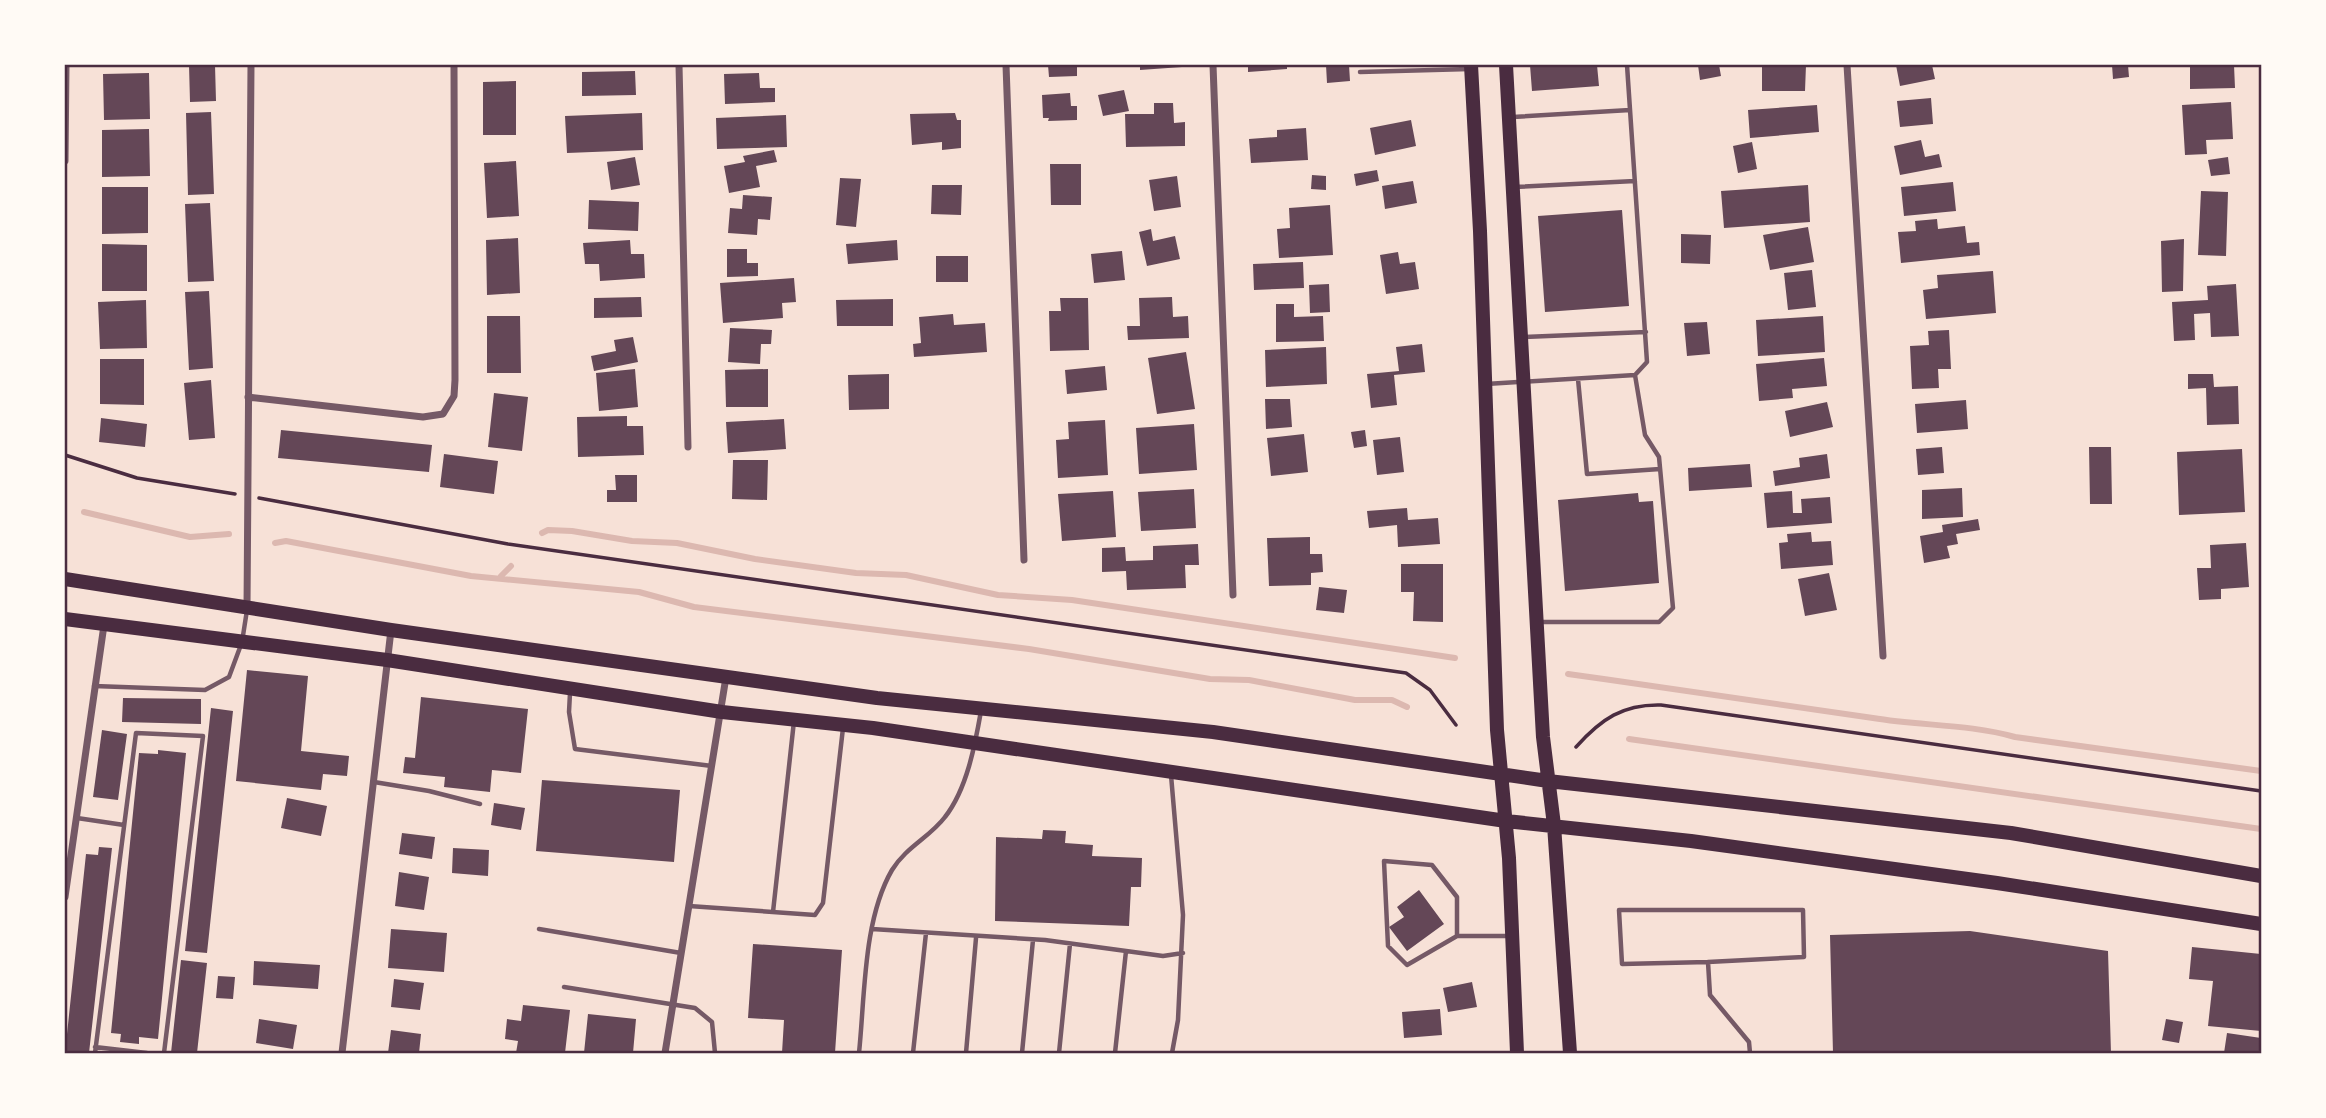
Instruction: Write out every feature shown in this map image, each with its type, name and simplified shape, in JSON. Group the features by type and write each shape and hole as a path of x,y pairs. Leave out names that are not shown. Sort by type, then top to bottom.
{"main road":[{"path":"1506,65 1536,622 1570,1053"},
{"path":"1471,67 1501,774 1506,821 1517,1053"},
{"path":"65,579 247,609 726,677 981,710 1213,732 1548,781 2011,833 2261,876"},
{"path":"65,619 387,660 722,712 976,742 1506,821 1691,841 1984,881 2261,924"}],"street":[{"path":"65,161 66,65"},
{"path":"247,609 251,65"},
{"path":"247,397 423,417 443,414 454,396 455,380 454,65"},
{"path":"679,65 688,447"},
{"path":"1006,65 1024,560"},
{"path":"1213,65 1233,595"},
{"path":"1847,65 1883,656"},
{"path":"65,897 104,625"},
{"path":"342,1053 391,630"},
{"path":"665,1053 726,677"}],"lane":[{"path":"1485,384 1635,375 1647,362 1627,65"},
{"path":"1360,72 1471,67"},
{"path":"1509,118 1630,110"},
{"path":"1513,187 1635,181"},
{"path":"1520,337 1646,332"},
{"path":"1536,622 1659,622 1673,608 1660,457 1645,435 1635,375"},
{"path":"1578,379 1587,474 1660,469"},
{"path":"93,687 205,690 229,677 242,642 247,609"},
{"path":"570,690 569,712 575,749 713,766"},
{"path":"859,1053 874,909 893,869 913,845 945,817 962,782 976,742 981,710"},
{"path":"773,912 794,720"},
{"path":"689,906 815,915 824,904 843,725"},
{"path":"95,1053 136,733 203,736 164,1053"},
{"path":"1170,771 1184,915 1183,953 1172,1053"},
{"path":"373,782 429,791 480,804"},
{"path":"75,818 124,825"},
{"path":"1457,936 1457,897 1432,865 1384,861 1388,946 1407,965 1457,936 1512,936"},
{"path":"1619,909 1802,909 1804,957 1708,962 1622,964 1619,909"},
{"path":"539,929 681,953"},
{"path":"872,929 1070,943 1163,956 1183,953"},
{"path":"913,1053 926,933"},
{"path":"966,1053 976,938"},
{"path":"1022,1053 1033,940"},
{"path":"1059,1053 1070,943"},
{"path":"1115,1053 1126,951"},
{"path":"1708,962 1710,995 1749,1042 1749,1053"},
{"path":"564,987 695,1007 712,1022 715,1053"},
{"path":"95,1046 148,1053"}],"path":[{"path":"65,454 137,478 231,493"},
{"path":"265,499 521,546 1406,673 1430,690 1456,725"},
{"path":"1577,747 1597,724 1620,709 1661,705 2261,791"}],"building":[{"path":"189,65 215,65 216,101 190,102"},
{"path":"1048,65 1077,65 1077,76 1049,77"},
{"path":"1140,65 1182,65 1182,67 1140,70"},
{"path":"1248,65 1287,65 1287,69 1248,72"},
{"path":"1326,65 1349,65 1350,81 1327,83"},
{"path":"1530,65 1597,65 1599,86 1532,91"},
{"path":"1698,65 1719,65 1721,76 1700,80"},
{"path":"1762,65 1806,65 1805,91 1762,91"},
{"path":"1896,65 1932,65 1935,79 1900,86"},
{"path":"2112,65 2128,65 2129,77 2113,79"},
{"path":"2190,65 2234,65 2235,88 2190,89"},
{"path":"635,71 636,95 582,96 582,72"},
{"path":"149,73 150,119 104,120 103,74"},
{"path":"759,73 760,88 775,88 775,102 725,104 724,74"},
{"path":"516,81 516,135 483,135 483,82"},
{"path":"1124,90 1129,111 1103,116 1098,95"},
{"path":"1070,93 1071,106 1077,106 1077,120 1048,121 1049,118 1043,118 1042,95"},
{"path":"1931,98 1933,124 1900,127 1897,101"},
{"path":"2231,102 2233,139 2206,140 2207,154 2185,155 2182,105"},
{"path":"1154,103 1173,103 1174,123 1185,122 1185,146 1126,147 1125,114 1154,114"},
{"path":"1817,105 1819,132 1750,138 1748,110"},
{"path":"211,112 214,194 188,195 186,113"},
{"path":"642,113 643,150 567,153 565,116"},
{"path":"955,113 957,120 961,120 961,148 942,150 942,142 912,145 910,114"},
{"path":"786,115 787,147 717,149 716,118"},
{"path":"1411,120 1416,146 1375,155 1370,128"},
{"path":"1306,128 1308,160 1251,163 1249,139 1277,137 1277,130"},
{"path":"149,129 150,176 102,177 102,130"},
{"path":"1921,140 1925,157 1939,154 1942,167 1900,175 1894,146"},
{"path":"1752,142 1757,169 1738,173 1733,146"},
{"path":"774,150 777,162 756,166 760,187 729,193 724,166 745,162 743,156"},
{"path":"635,157 640,185 611,190 607,162"},
{"path":"2228,157 2230,174 2211,176 2208,160"},
{"path":"516,161 519,216 487,218 484,163"},
{"path":"1050,164 1081,164 1081,205 1051,205"},
{"path":"1377,170 1379,181 1356,186 1354,174"},
{"path":"1312,175 1326,176 1326,190 1311,189"},
{"path":"1177,176 1181,207 1154,211 1149,180"},
{"path":"840,178 861,179 856,227 836,225"},
{"path":"1413,181 1417,203 1385,209 1382,186"},
{"path":"1953,182 1956,211 1904,216 1901,187"},
{"path":"932,185 962,185 961,215 931,214"},
{"path":"1808,185 1810,222 1724,228 1721,191"},
{"path":"102,187 148,187 148,233 102,234"},
{"path":"2201,191 2228,192 2226,256 2198,255"},
{"path":"743,195 772,197 770,220 758,219 757,235 728,233 730,208 742,209"},
{"path":"589,200 639,202 638,231 588,229"},
{"path":"210,203 214,281 188,282 185,204"},
{"path":"1330,205 1333,255 1279,258 1277,229 1290,228 1289,208"},
{"path":"1622,210 1629,306 1545,312 1538,216"},
{"path":"1937,219 1938,229 1965,226 1967,243 1979,242 1980,255 1901,263 1898,232 1916,231 1915,221"},
{"path":"1808,227 1814,262 1770,270 1763,235"},
{"path":"1151,229 1153,241 1175,236 1180,259 1147,266 1139,232"},
{"path":"1681,234 1711,235 1710,264 1681,263"},
{"path":"518,238 520,293 487,295 486,240"},
{"path":"2184,239 2183,291 2162,292 2161,241"},
{"path":"630,240 631,254 644,254 645,278 600,281 599,264 585,264 583,243"},
{"path":"897,240 898,260 848,264 846,244"},
{"path":"102,244 147,245 147,291 102,291"},
{"path":"727,249 747,249 747,263 758,263 758,276 727,277"},
{"path":"1122,251 1125,280 1094,283 1091,254"},
{"path":"1398,252 1400,264 1415,262 1419,289 1386,294 1380,255"},
{"path":"936,256 968,256 968,282 936,282"},
{"path":"1303,262 1304,288 1254,290 1253,264"},
{"path":"1812,270 1816,307 1788,310 1784,273"},
{"path":"1993,271 1996,313 1926,319 1923,290 1938,288 1937,275"},
{"path":"794,278 796,302 782,303 783,318 723,323 720,283"},
{"path":"1329,284 1330,312 1310,313 1309,285"},
{"path":"2236,284 2239,336 2211,337 2210,313 2194,314 2195,340 2174,341 2172,302 2208,300 2207,286"},
{"path":"209,291 213,368 189,370 185,292"},
{"path":"641,297 642,317 594,318 594,298"},
{"path":"1172,297 1173,317 1188,316 1189,338 1128,340 1127,326 1140,326 1139,298"},
{"path":"1060,298 1088,298 1089,350 1050,351 1049,311 1061,311"},
{"path":"893,299 893,326 837,326 836,300"},
{"path":"146,300 147,348 100,349 98,302"},
{"path":"1276,304 1294,304 1294,317 1323,316 1324,341 1276,342"},
{"path":"953,314 954,325 985,323 987,352 914,357 913,344 921,343 919,317"},
{"path":"487,316 520,316 521,373 487,373"},
{"path":"1823,316 1825,352 1758,356 1756,320"},
{"path":"1707,322 1710,354 1687,356 1684,323"},
{"path":"730,328 772,330 771,344 761,344 760,364 728,362"},
{"path":"1949,330 1951,369 1938,369 1939,388 1912,389 1910,346 1929,345 1928,331"},
{"path":"633,337 638,362 594,371 591,356 616,351 614,340"},
{"path":"1422,344 1425,372 1394,375 1397,405 1371,408 1367,374 1399,371 1396,347"},
{"path":"1326,347 1327,384 1266,387 1265,350"},
{"path":"1186,352 1195,409 1157,414 1148,358"},
{"path":"1824,358 1827,386 1792,389 1793,398 1759,401 1756,364"},
{"path":"100,359 144,359 144,405 100,404"},
{"path":"1105,366 1107,390 1067,394 1065,370"},
{"path":"635,369 638,407 599,411 596,373"},
{"path":"768,369 768,407 726,407 725,370"},
{"path":"889,374 889,409 849,410 848,375"},
{"path":"2188,374 2213,374 2214,387 2238,386 2239,424 2207,425 2206,388 2188,389"},
{"path":"211,380 215,438 189,440 184,383"},
{"path":"494,393 528,397 522,451 488,447"},
{"path":"1265,399 1290,399 1292,427 1266,429"},
{"path":"1966,400 1968,429 1917,433 1915,404"},
{"path":"1827,402 1833,427 1790,437 1785,411"},
{"path":"627,416 627,426 643,426 644,455 578,457 577,417"},
{"path":"101,418 147,424 145,447 99,442"},
{"path":"784,419 786,449 728,453 726,422"},
{"path":"1105,420 1108,475 1058,478 1056,440 1069,439 1068,422"},
{"path":"1194,424 1197,470 1139,474 1136,428"},
{"path":"281,430 432,445 429,472 278,458"},
{"path":"1365,430 1367,446 1354,448 1351,432"},
{"path":"1304,434 1308,472 1271,476 1267,438"},
{"path":"1400,437 1404,472 1377,475 1373,440"},
{"path":"1942,447 1944,473 1918,475 1916,449"},
{"path":"2089,447 2111,447 2112,504 2090,504"},
{"path":"2242,449 2245,512 2179,515 2177,452"},
{"path":"444,454 498,461 494,494 440,487"},
{"path":"1827,454 1830,478 1775,486 1773,471 1800,467 1799,458"},
{"path":"733,460 768,460 767,500 732,499"},
{"path":"1750,464 1752,487 1689,491 1688,468"},
{"path":"615,475 637,475 637,502 607,502 607,490 616,490"},
{"path":"1962,488 1963,517 1922,519 1922,490"},
{"path":"1194,489 1196,528 1141,531 1138,492"},
{"path":"1113,491 1116,537 1062,541 1058,494"},
{"path":"1792,491 1793,513 1802,513 1801,499 1830,497 1832,523 1767,528 1764,493"},
{"path":"1638,493 1639,502 1653,501 1659,583 1565,591 1558,500"},
{"path":"1407,508 1408,520 1438,518 1440,544 1398,547 1397,525 1369,528 1367,511"},
{"path":"1978,519 1980,530 1956,534 1958,544 1947,546 1950,558 1924,563 1920,536 1943,532 1942,525"},
{"path":"1811,532 1812,542 1831,541 1833,565 1781,569 1779,543 1788,542 1787,534"},
{"path":"1310,537 1310,554 1322,554 1323,572 1311,573 1311,585 1269,586 1267,538"},
{"path":"2246,543 2249,587 2221,589 2221,599 2199,600 2197,568 2211,568 2210,545"},
{"path":"1198,544 1199,565 1185,565 1186,588 1127,590 1126,571 1102,572 1102,548 1125,547 1126,561 1153,560 1153,546"},
{"path":"1401,564 1443,564 1443,622 1413,621 1414,592 1401,592"},
{"path":"1829,573 1837,610 1805,616 1798,579"},
{"path":"1319,587 1347,590 1344,613 1316,610"},
{"path":"247,670 308,676 301,751 349,756 347,776 323,774 321,790 236,781"},
{"path":"421,697 528,709 521,773 492,770 490,792 444,787 445,777 403,773 405,757 415,758"},
{"path":"123,698 201,699 201,724 122,722"},
{"path":"211,708 233,711 207,953 185,951"},
{"path":"102,730 127,734 118,800 93,797"},
{"path":"158,750 186,753 158,1039 139,1037 139,1044 120,1042 121,1034 111,1033 139,753 158,754"},
{"path":"542,780 680,790 674,862 536,851"},
{"path":"287,798 327,806 321,836 281,828"},
{"path":"494,803 525,808 521,830 491,825"},
{"path":"1043,830 1066,831 1065,843 1093,845 1092,856 1142,858 1141,887 1131,887 1129,926 995,921 996,837 1042,839"},
{"path":"402,833 435,837 432,859 399,854"},
{"path":"99,847 112,848 89,1053 65,1053 86,854 98,855"},
{"path":"453,848 489,850 488,876 452,873"},
{"path":"399,872 429,877 424,910 395,906"},
{"path":"1419,890 1444,924 1407,951 1389,927 1404,917 1397,907"},
{"path":"391,929 447,933 444,972 388,968"},
{"path":"1970,931 2108,951 2111,1053 1833,1053 1830,935"},
{"path":"753,944 842,950 835,1053 782,1053 784,1020 748,1018"},
{"path":"2192,947 2261,954 2261,1031 2208,1026 2213,981 2189,979"},
{"path":"181,960 207,963 197,1053 171,1053"},
{"path":"254,961 320,965 318,989 253,985"},
{"path":"218,976 235,977 233,999 216,998"},
{"path":"394,979 424,983 420,1010 391,1007"},
{"path":"1472,982 1477,1007 1448,1012 1443,988"},
{"path":"523,1005 570,1010 565,1053 516,1053 518,1041 505,1039 507,1019 521,1021"},
{"path":"1440,1009 1442,1035 1404,1038 1402,1012"},
{"path":"588,1014 636,1019 633,1053 584,1053"},
{"path":"259,1019 297,1025 293,1049 256,1043"},
{"path":"2166,1019 2183,1022 2179,1043 2162,1040"},
{"path":"391,1030 421,1034 419,1053 388,1053"},
{"path":"2227,1033 2261,1038 2261,1053 2224,1053"}],"waterway":[{"path":"84,512 190,537 229,534"},
{"path":"542,533 548,530 572,531 632,541 677,543 755,559 856,573 906,575 998,595 1072,600 1455,658"},
{"path":"275,543 286,541 471,576 639,592 694,607 1029,649 1210,679 1249,680 1355,700 1392,700 1407,707"},
{"path":"501,576 511,566"},
{"path":"1568,674 2261,771"},
{"path":"1629,739 2261,829"}]}
